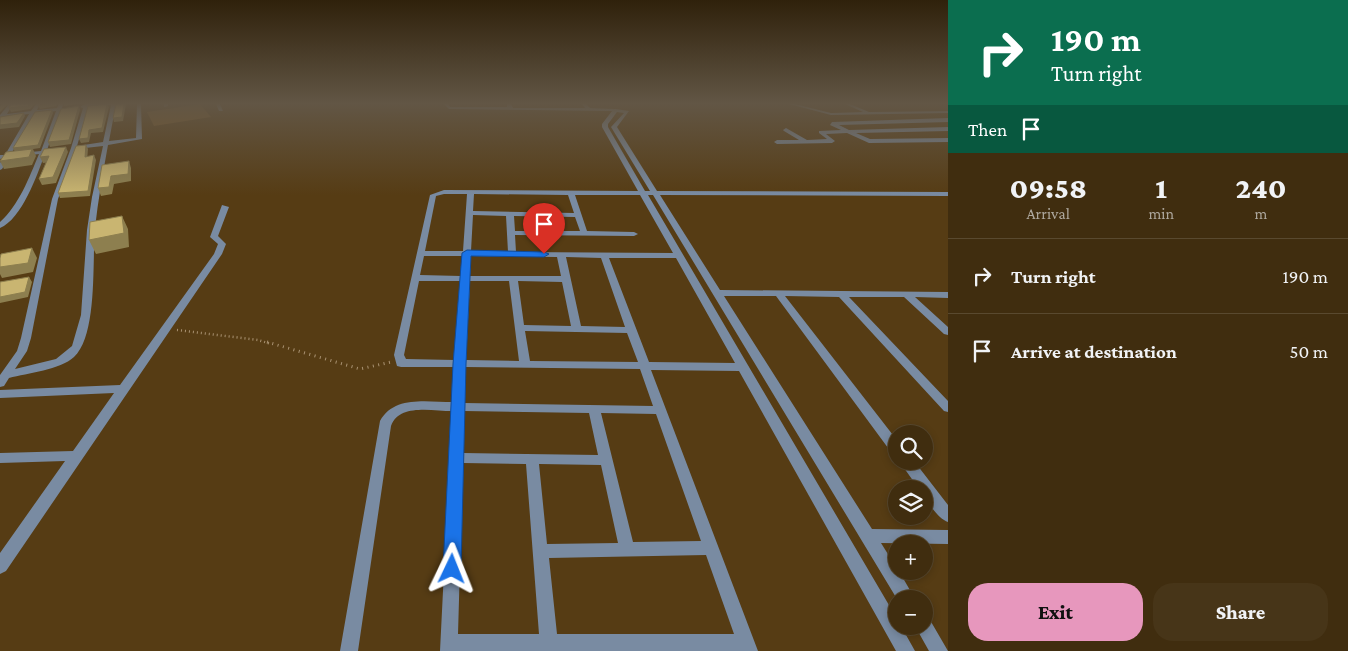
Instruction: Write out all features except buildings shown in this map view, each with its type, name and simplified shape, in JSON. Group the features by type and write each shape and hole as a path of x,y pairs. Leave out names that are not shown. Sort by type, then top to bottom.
{"street":[{"path":"0,168 20,134"},
{"path":"0,226 10,219 31,178 49,134"},
{"path":"3,379 22,351 26,338 34,276 55,200 78,134"},
{"path":"3,379 60,362 77,347 86,315 95,197 108,134"},
{"path":"66,149 139,139 139,134"},
{"path":"609,134 741,367 906,651"},
{"path":"619,134 901,590"},
{"path":"793,134 806,142"},
{"path":"777,142 832,140 824,134"},
{"path":"854,134 868,141 948,139"},
{"path":"0,157 58,150"},
{"path":"741,367 401,363 399,360 433,195 439,192 571,193 644,196 948,194"},
{"path":"471,192 460,364 449,647 549,643 748,647 659,410 604,255"},
{"path":"571,193 584,233"},
{"path":"658,196 948,201"},
{"path":"0,566 222,247 220,241 214,237 226,207"},
{"path":"470,213 578,215"},
{"path":"510,214 512,254"},
{"path":"511,233 634,234"},
{"path":"421,252 678,256"},
{"path":"561,255 576,329"},
{"path":"416,278 566,279"},
{"path":"513,278 525,365"},
{"path":"717,293 948,295"},
{"path":"778,293 888,437"},
{"path":"841,294 948,408"},
{"path":"906,294 948,332"},
{"path":"520,328 630,330"},
{"path":"0,394 124,389"},
{"path":"349,651 388,416 396,409 409,406 659,410"},
{"path":"594,409 627,549"},
{"path":"0,459 76,456"},
{"path":"456,458 606,460"},
{"path":"532,459 549,643"},
{"path":"913,470 948,516"},
{"path":"868,536 948,537"},
{"path":"540,550 711,548"},
{"path":"929,635 939,651"}],"path":[{"path":"164,331 187,330 258,340 360,369 399,360"}],"route":[{"path":"452,569 460,364 467,253 544,254"}]}
